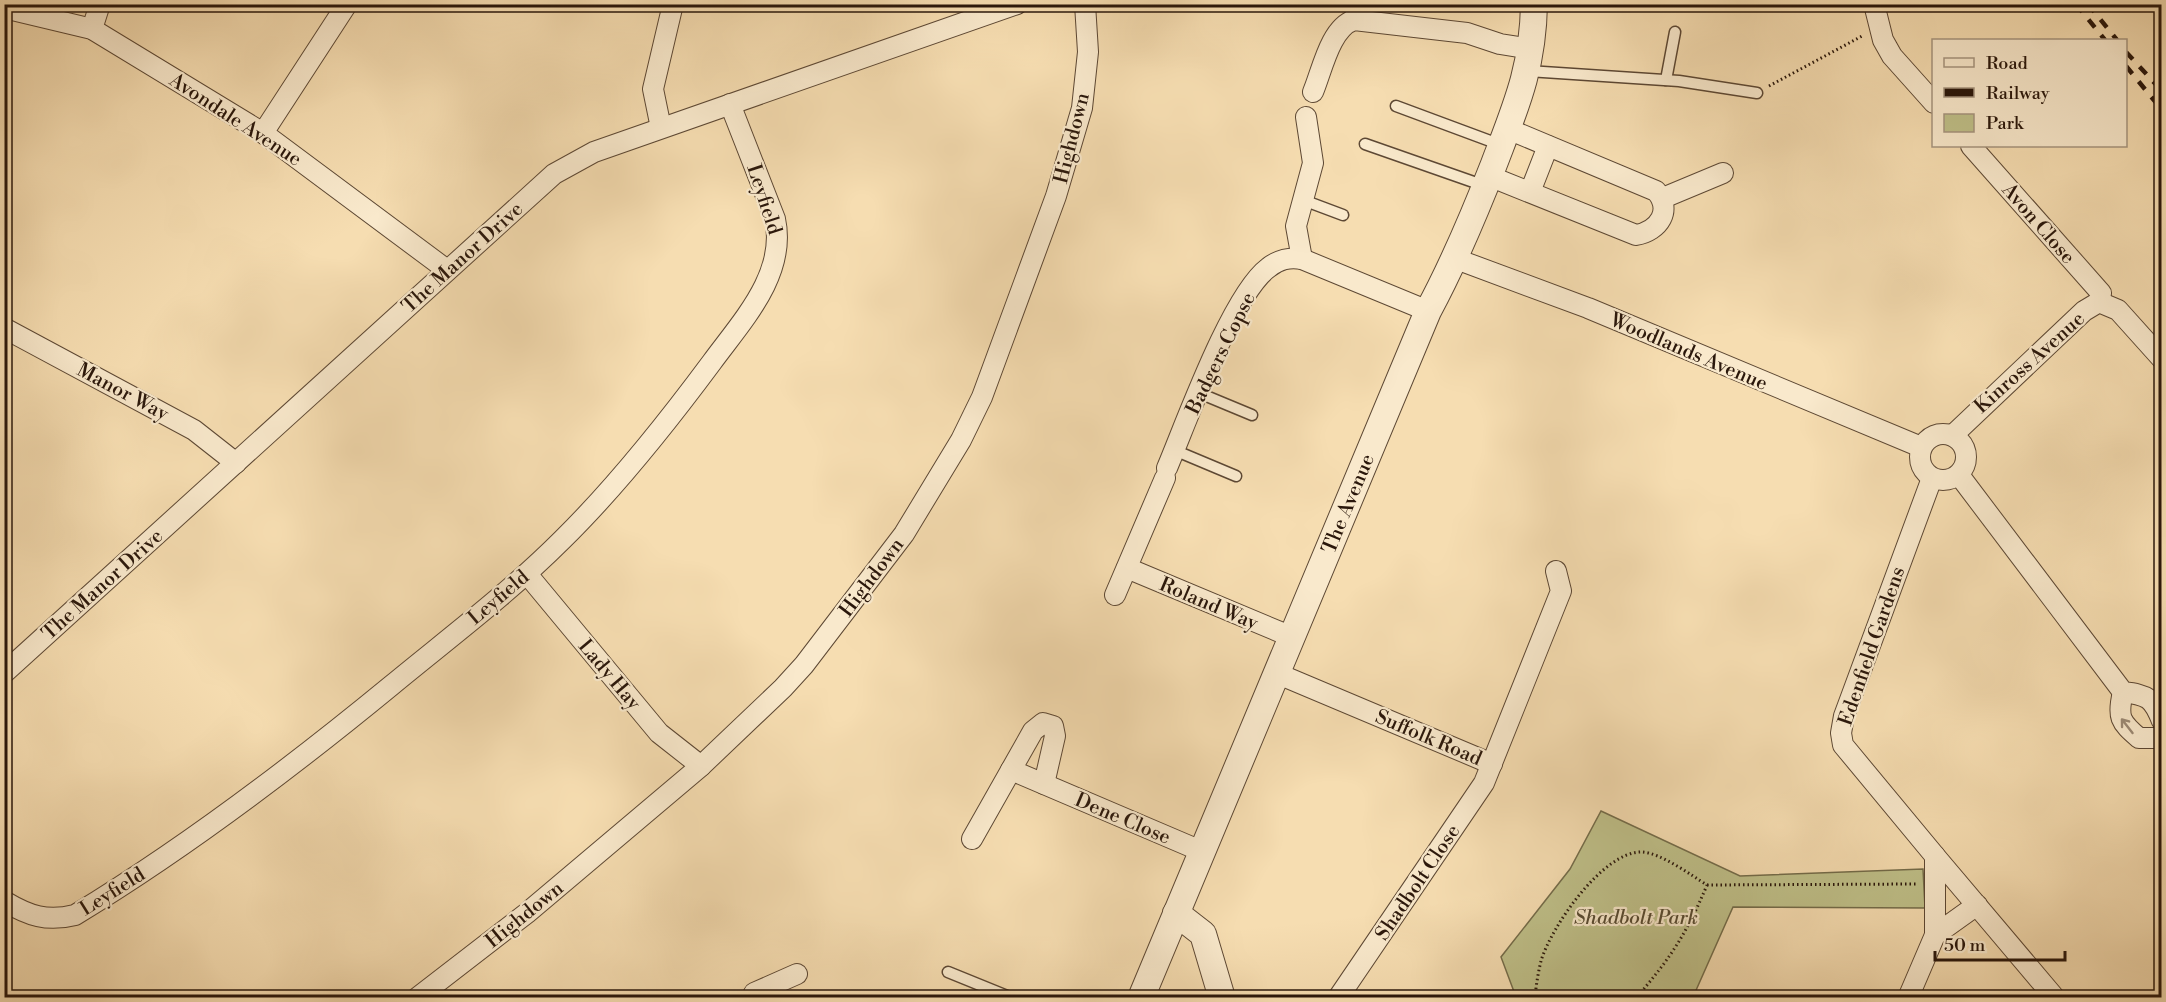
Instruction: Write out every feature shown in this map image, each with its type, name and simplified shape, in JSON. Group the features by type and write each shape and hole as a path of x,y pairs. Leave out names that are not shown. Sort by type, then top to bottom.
{"street":[{"path":"92,29 100,4"},
{"path":"263,133 347,4"},
{"path":"661,128 654,89 673,4"},
{"name":"The Manor Drive","path":"4,673 555,174 575,161 661,128 1017,4"},
{"name":"Highdown","path":"417,998 527,913 701,766 804,665 904,534 961,440 982,397 1023,292 1071,150 1082,108 1088,52 1085,4"},
{"path":"1874,4 1883,40 1892,56 1932,101"},
{"name":"The Avenue","path":"1141,998 1428,311 1456,259 1505,137 1530,60 1535,5"},
{"name":"Avondale Avenue","path":"4,8 92,29 263,133 447,270"},
{"path":"1313,92 1336,35 1351,12 1467,33 1500,44 1530,60"},
{"name":"Leyfield","path":"4,902 26,915 41,919 59,919 75,915 194,838 318,746 527,573 598,502 645,449 744,318 771,271 778,249 775,219 730,104"},
{"path":"1306,117 1313,163 1296,226 1302,259 1428,311"},
{"path":"1487,181 1530,192 1636,235 1648,233 1659,225 1665,210 1663,198 1656,190 1548,147 1505,137"},
{"path":"1530,192 1548,147"},
{"name":"Avon Close","path":"1972,147 2101,293 2099,302"},
{"path":"1663,198 1723,173"},
{"name":"Badgers Copse","path":"1127,568 1174,450 1236,312 1257,279 1279,261 1292,257 1302,259"},
{"name":"Woodlands Avenue","path":"1456,259 1588,309 1921,447"},
{"name":"Kinross Avenue","path":"1953,435 2084,311 2099,302 2118,310 2162,359"},
{"name":"Manor Way","path":"4,328 194,430 236,463"},
{"path":"1940,433 1953,435 1964,445 1967,458 1965,468 1959,476 1943,480 1932,478 1923,470 1921,447 1929,438 1940,433"},
{"path":"1959,476 2123,692 2142,694 2155,703 2161,731 2139,738 2125,726 2119,711 2123,692"},
{"name":"Edenfield Gardens","path":"1932,478 1844,716 1840,733 1843,745 2055,998"},
{"path":"1115,595 1127,568"},
{"name":"Roland Way","path":"1127,568 1292,637"},
{"name":"Suffolk Road","path":"1276,673 1492,764 1561,591 1556,572"},
{"name":"Lady Hay","path":"527,573 659,733 701,766"},
{"path":"972,839 1033,730 1039,724 1049,724 1053,726 1055,736 1044,784"},
{"name":"Shadbolt Close","path":"1338,998 1484,783 1492,764"},
{"name":"Dene Close","path":"1011,770 1201,851"},
{"path":"1908,998 1935,935 1933,884 1935,856"},
{"path":"1935,935 1977,905"},
{"path":"1176,914 1192,923 1203,934 1222,998"},
{"path":"752,998 754,993 797,974"}],"lane":[{"path":"1666,81 1675,32"},
{"path":"1530,60 1757,93"},
{"path":"1396,106 1505,137"},
{"path":"1365,144 1487,181"},
{"path":"1303,200 1343,215"},
{"path":"1199,393 1252,415"},
{"path":"1174,450 1236,476"},
{"path":"948,972 1012,998"}],"path":[{"path":"1757,93 1880,27"},
{"path":"1535,998 1542,960 1558,924 1599,872 1631,852 1646,852 1673,864 1707,885 1718,887 1933,884"},
{"path":"1636,998 1670,959 1707,885"}],"green space":[{"name":"Shadbolt Park","path":"1601,811 1740,876 1923,869 1925,908 1733,907 1693,997 1516,997 1501,957 1570,869"}],"railway":[{"path":"2076,4 2104,39"},
{"path":"2088,4 2116,39"},
{"path":"2127,53 2162,91"},
{"path":"2127,67 2162,110"}]}
